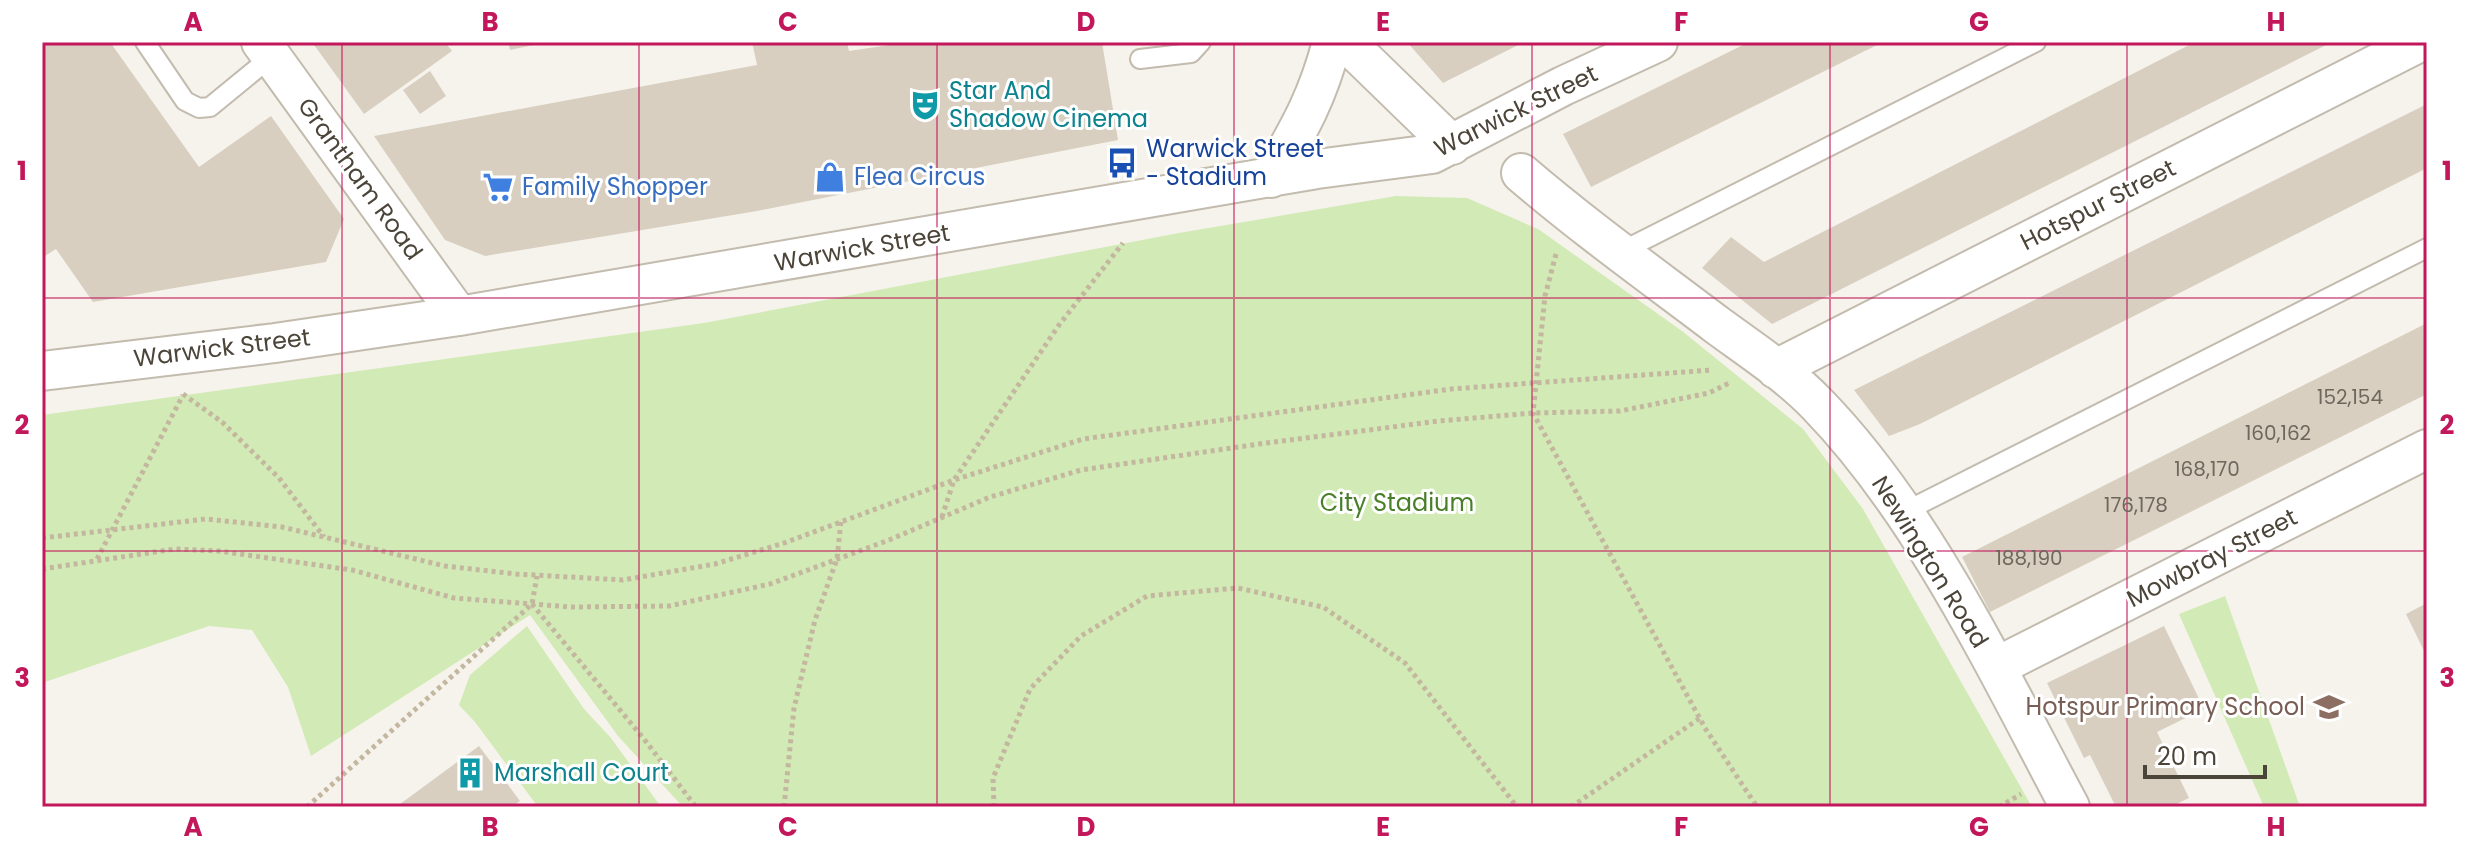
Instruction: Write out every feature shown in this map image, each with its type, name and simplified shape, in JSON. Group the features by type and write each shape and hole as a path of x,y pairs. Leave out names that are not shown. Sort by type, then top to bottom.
{"street":[{"path":"1271,178 1322,83 1332,42"},
{"path":"1346,42 1452,145"},
{"name":"Warwick Street","path":"49,360 174,354 459,316 1271,178 1432,154 1563,86 1658,42"},
{"name":"Hotspur Street","path":"1758,373 2420,42"},
{"name":"Grantham Road","path":"266,49 459,316"},
{"name":"Newington Road","path":"1521,173 1620,252 1758,373 1816,402 1904,512 1996,667 2070,807"},
{"name":"Mowbray Street","path":"1996,667 2427,449"}],"lane":[{"path":"145,42 185,101 199,108 210,107 266,49"},
{"path":"1140,59 1191,53 1201,42"},
{"path":"1620,252 2036,42"},
{"path":"1904,512 2427,248"}],"path":[{"path":"941,518 954,480 1059,325 1159,197"},
{"path":"1569,214 1545,296 1533,413 1700,718 1757,807"},
{"path":"97,559 183,395 174,354"},
{"path":"42,538 206,519 282,527 445,566 537,576 623,580 715,564 784,543 954,480 1083,439 1451,389 1712,370 1758,373"},
{"path":"42,569 175,549 219,551 352,570 454,598 571,607 669,606 770,584 990,497 1081,470 1439,421 1533,413 1620,411 1709,393 1758,373"},
{"path":"183,395 222,422 279,478 325,537"},
{"path":"784,807 794,708 815,620 837,559 841,521"},
{"path":"307,807 532,604 537,576"},
{"path":"994,807 993,778 1030,689 1081,636 1147,596 1238,588 1323,607 1405,663 1517,807"},
{"path":"532,604 696,807"},
{"path":"1571,807 1700,718"}],"green space":[{"name":"City Stadium","path":"1396,196 1467,198 1538,229 1682,331 1803,429 1863,509 2032,807 683,807 618,736 530,615 311,756 288,687 252,630 209,626 42,683 42,415 704,323 1179,233"},
{"path":"2225,596 2300,807 2264,807 2179,614"},
{"path":"527,626 584,709 611,738 661,807 538,807 459,705 470,675"}],"building":[{"path":"42,42 110,42 199,167 271,116 344,219 326,262 93,302 56,249 42,258"},
{"path":"312,42 445,42 452,51 364,114"},
{"path":"508,42 543,42 543,43 510,50"},
{"path":"752,42 847,42 849,51 909,42 1102,42 1118,140 757,211 485,256 445,240 374,136 757,65"},
{"path":"1407,42 1524,42 1443,83"},
{"path":"1749,42 1883,42 1591,187 1563,134"},
{"path":"2195,42 2332,42 1772,324 1702,268 1731,237 1764,262"},
{"path":"430,71 446,96 420,114 403,90"},
{"path":"2427,104 2427,168 1920,424 1889,436 1854,390"},
{"path":"2427,323 2427,394 1990,612 1962,557"},
{"path":"2427,603 2427,657 2406,614"},
{"path":"2164,626 2204,709 2157,732 2189,798 2170,807 2116,807 2090,755 2084,758 2047,683"},
{"name":"Marshall Court","path":"479,746 520,801 511,807 396,807"}],"place":[{"name":"Star And Shadow Cinema","path":"925,105"},
{"name":"Warwick Street - Stadium","path":"1122,163"},
{"name":"Flea Circus","path":"830,177"},
{"name":"Family Shopper","path":"498,187"},
{"name":"Hotspur Primary School","path":"2329,707"},
{"name":"Marshall Court","path":"470,773"}]}
